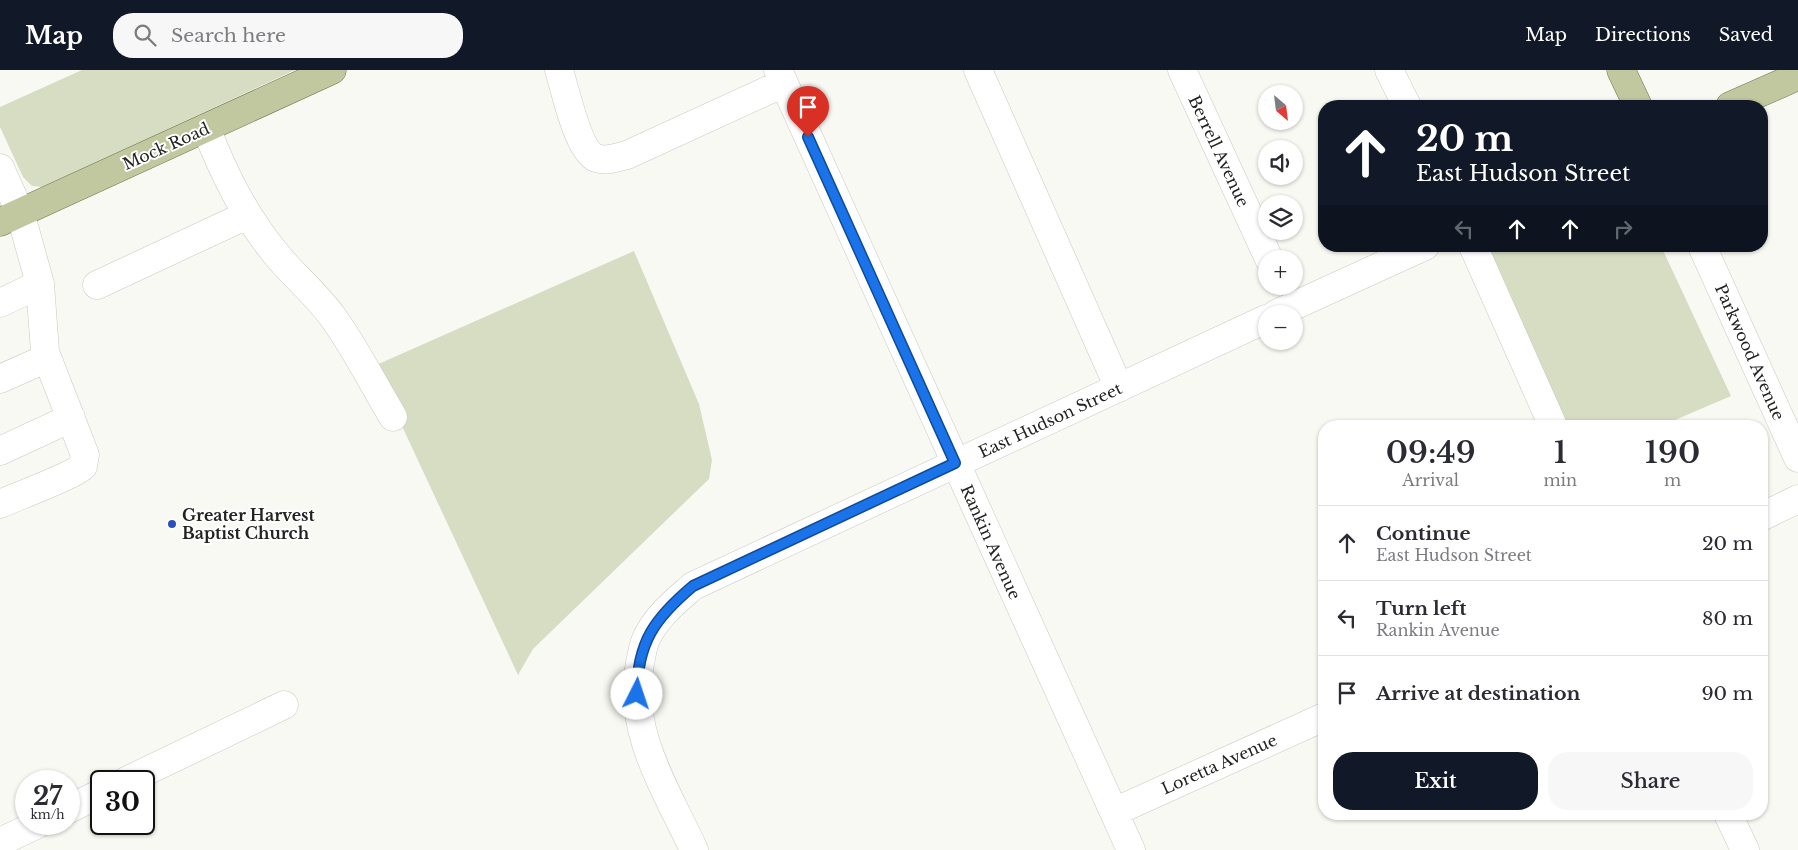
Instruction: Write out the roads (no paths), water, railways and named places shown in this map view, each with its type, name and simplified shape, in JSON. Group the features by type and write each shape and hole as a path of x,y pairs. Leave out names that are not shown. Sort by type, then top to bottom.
{"main road":[{"name":"Mock Road","path":"10,217 332,70"},
{"path":"1621,70 1635,100"},
{"path":"1744,100 1798,76"}],"street":[{"path":"558,70 580,140 588,153 597,159 610,159 627,155 784,75"},
{"path":"978,70 1119,388"},
{"name":"Berrell Avenue","path":"1182,70 1266,250"},
{"path":"1390,70 1404,100"},
{"name":"Rankin Avenue","path":"784,75 955,463 1131,850"},
{"path":"206,128 229,184 247,215 276,254 314,294 333,318 393,417"},
{"path":"0,168 10,217 40,284 47,358 85,454 83,466 75,473 26,491 0,504"},
{"path":"98,285 247,215"},
{"path":"1283,302 1410,252"},
{"path":"1476,252 1550,420"},
{"name":"Parkwood Avenue","path":"1705,252 1798,458"},
{"path":"0,303 40,284"},
{"name":"East Hudson Street","path":"694,850 647,751 637,709 637,678 646,638 673,603 693,586 1258,323"},
{"path":"0,379 47,358"},
{"path":"0,451 71,418"},
{"path":"1768,514 1798,499"},
{"path":"149,770 284,705"},
{"name":"Loretta Avenue","path":"1114,812 1318,720"},
{"path":"1731,820 1745,850"},
{"path":"0,842 15,835"}],"place":[{"name":"Greater Harvest Baptist Church","path":"172,524"}]}
